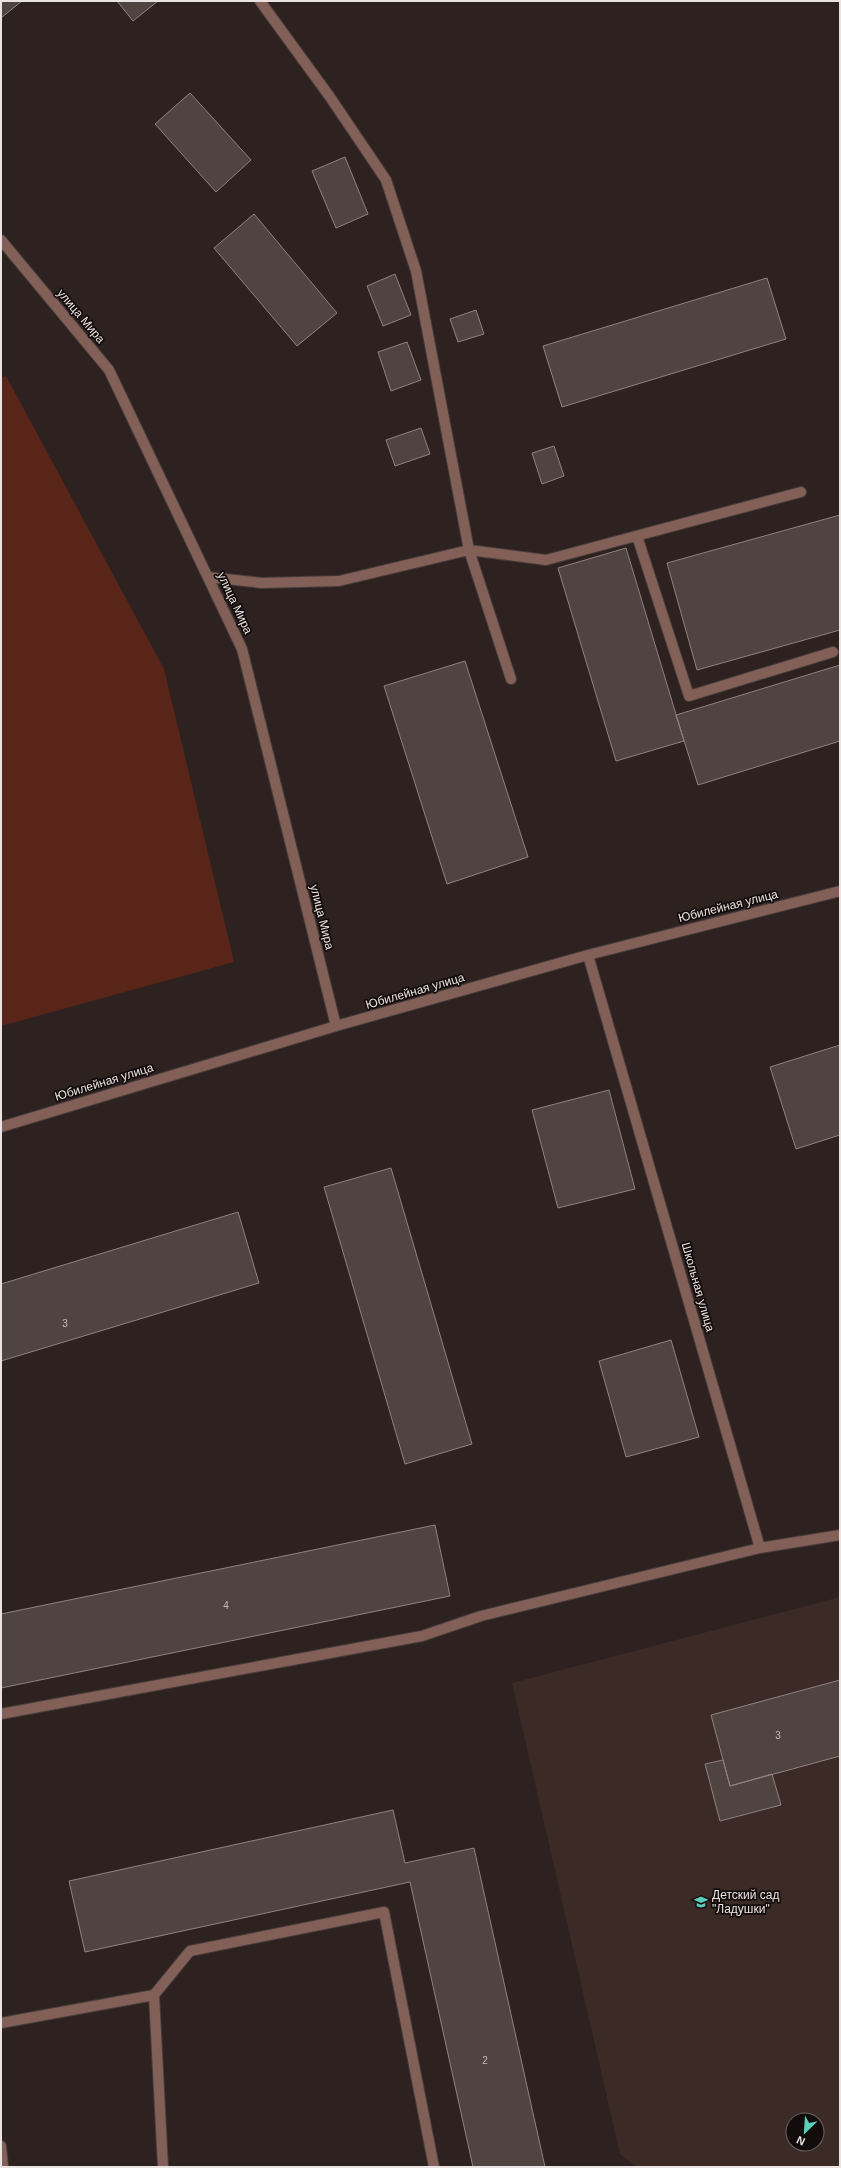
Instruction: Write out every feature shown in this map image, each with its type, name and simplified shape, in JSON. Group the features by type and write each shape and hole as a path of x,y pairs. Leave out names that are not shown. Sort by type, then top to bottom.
{"street":[{"path":"260,1 330,97 386,180 416,271 469,550 511,680"},
{"name":"улица Мира","path":"1,240 109,370 242,649 336,1026"},
{"path":"208,577 262,584 339,581 469,550 546,560 801,492"},
{"path":"637,536 689,696 833,652"},
{"name":"Юбилейная улица","path":"1,1127 336,1026 588,955 840,891"},
{"name":"Школьная улица","path":"588,955 760,1548"},
{"path":"1,1714 422,1636 481,1616 760,1548 840,1535"},
{"path":"1,2023 154,1995 190,1951 384,1912 434,2167"},
{"path":"154,1995 163,2167"},
{"path":"1,2146 3,2167"}],"shaded area":[{"path":"6,376 164,669 234,962 1,1026 1,378"},
{"name":"Детский сад \"Ладушки\"","path":"840,1597 840,2167 636,2167 620,2154 512,1683"}],"building":[{"path":"1,1 22,1 1,18"},
{"path":"117,1 158,1 133,21"},
{"path":"190,93 251,160 216,192 155,124"},
{"path":"345,157 368,214 336,228 312,171"},
{"path":"254,214 337,313 297,346 214,248"},
{"path":"395,274 411,315 383,326 367,286"},
{"path":"767,278 786,339 562,407 543,346"},
{"path":"476,310 484,334 458,342 450,319"},
{"path":"407,342 421,380 391,391 378,352"},
{"path":"421,428 430,454 395,466 386,440"},
{"path":"554,446 564,476 542,484 532,453"},
{"path":"840,515 840,630 697,670 667,563"},
{"path":"626,548 684,741 616,761 558,568"},
{"path":"465,661 528,857 447,884 384,686"},
{"path":"840,665 840,741 698,785 676,715"},
{"path":"840,1045 840,1135 796,1149 770,1067"},
{"path":"609,1090 635,1189 558,1208 532,1110"},
{"path":"391,1168 472,1444 405,1464 324,1187"},
{"path":"238,1212 259,1283 1,1361 1,1284"},
{"path":"671,1340 699,1437 626,1457 599,1361"},
{"path":"435,1525 450,1596 1,1688 1,1614"},
{"path":"840,1680 840,1756 730,1786 711,1715"},
{"path":"723,1760 730,1786 772,1774 781,1805 720,1821 705,1764"},
{"path":"393,1810 405,1863 474,1848 545,2167 473,2167 410,1882 85,1952 69,1881"}],"place":[{"name":"Детский сад \"Ладушки\"","path":"701,1902"}]}
